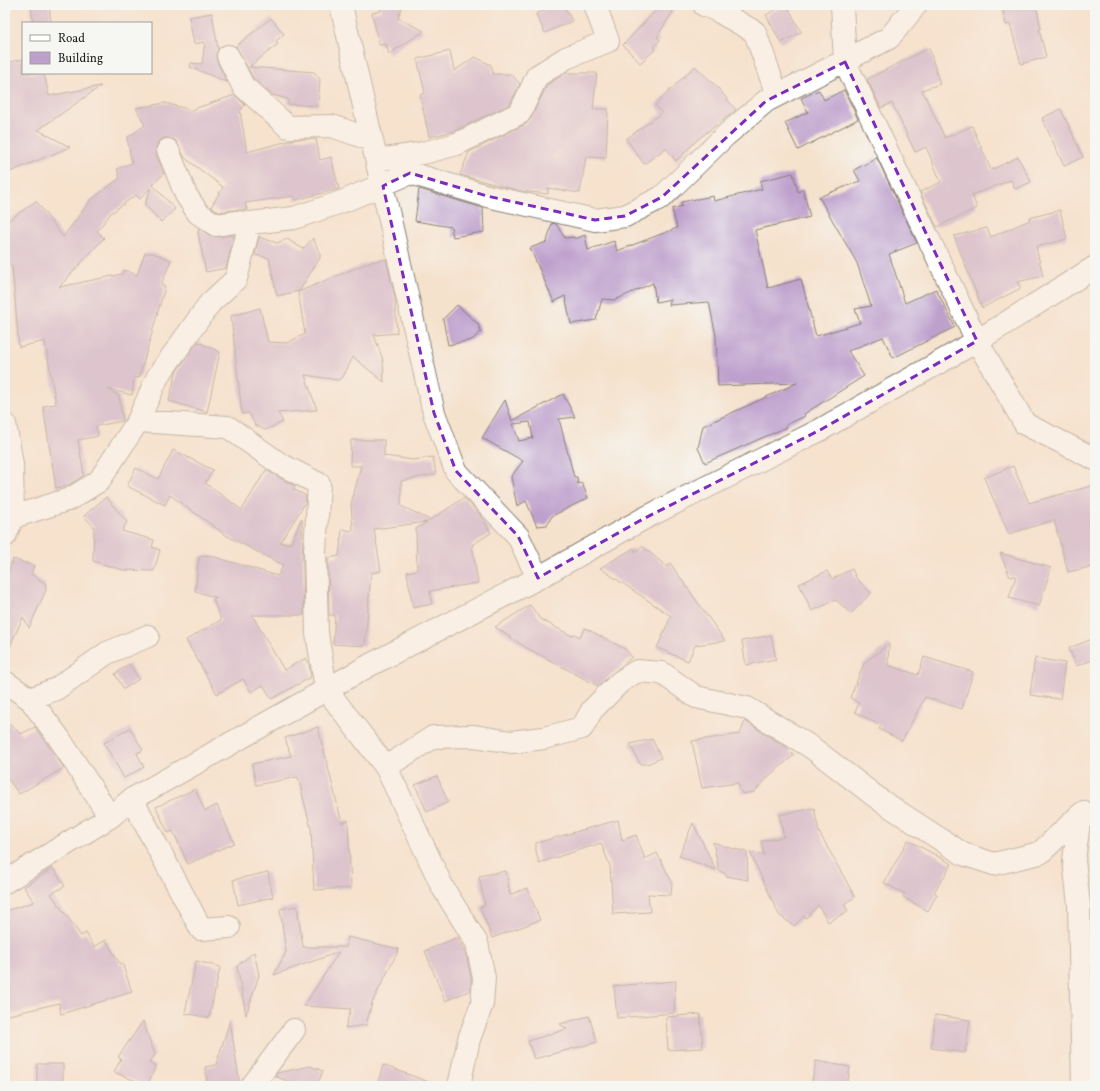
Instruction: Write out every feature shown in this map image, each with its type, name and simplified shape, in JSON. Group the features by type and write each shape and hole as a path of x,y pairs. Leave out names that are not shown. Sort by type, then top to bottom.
{"street":[{"path":"341,5 434,413 456,471 518,536 538,578"},
{"path":"228,56 243,86 288,127 332,126 375,150 423,153 457,144 520,113 537,76 566,58 608,41 595,5"},
{"path":"704,5 755,32 777,96"},
{"path":"842,5 845,62 977,341 1025,424 1095,459"},
{"path":"168,150 186,195 198,212 216,225 234,222 250,223 294,218 383,186 410,173 488,196 595,220 625,216 662,197 726,135 766,101 845,62 889,38 916,5"},
{"path":"5,424 12,464 9,526 70,498 98,481 138,421 158,376 210,303 236,279 250,223"},
{"path":"5,882 110,817 132,800 370,665 538,578 643,519 820,430 977,341 1095,267"},
{"path":"138,421 228,427 280,464 319,484 315,551 316,581 318,633 326,690 386,767 443,888 477,943 484,978 482,1004 469,1039 459,1086"},
{"path":"30,699 56,690 106,653 148,636"},
{"path":"386,767 433,738 474,736 511,742 544,738 582,728 592,710 620,682 637,671 662,673 696,697 747,708 811,747 880,800 963,854 994,864 1040,852 1090,810"},
{"path":"5,682 30,699 59,738 110,817"},
{"path":"132,800 201,929 229,927"},
{"path":"1083,1086 1079,905 1074,860 1090,810"},
{"path":"252,1086 294,1030"}],"highlighted area":[{"path":"845,62 977,341 820,430 643,519 538,578 518,536 456,471 434,413 383,186 410,173 487,196 595,220 625,216 662,197 766,101"}],"building":[{"path":"31,5 49,5 51,22 33,22"},
{"path":"380,5 403,5 398,18 424,31 389,54 386,44 379,45 372,13 381,11"},
{"path":"555,5 564,5 572,21 545,33 536,14"},
{"path":"661,5 677,5 657,37 660,40 654,47 656,49 640,63 623,45"},
{"path":"784,5 787,5 801,32 781,43 766,15"},
{"path":"1002,5 1036,5 1041,29 1039,29 1046,57 1021,64 1010,24 1006,25"},
{"path":"212,13 218,49 216,55 217,61 227,82 190,67 191,63 202,64 205,42 194,44 189,17"},
{"path":"271,18 284,34 276,41 278,44 249,67 314,72 320,79 318,106 288,104 288,99 272,95 253,78 236,46"},
{"path":"929,48 940,84 922,90 945,138 972,126 991,170 1018,157 1031,182 1015,189 1011,180 972,195 977,208 937,227 920,192 941,182 926,147 915,152 892,103 881,108 867,79"},
{"path":"450,51 454,71 475,57 491,65 493,74 511,74 520,84 510,104 454,131 429,137 420,95 425,93 417,59"},
{"path":"22,59 22,74 44,74 49,96 101,86 38,130 70,147 5,174 5,63"},
{"path":"695,66 718,88 736,110 698,139 676,161 666,148 644,164 626,139 662,113 655,105"},
{"path":"565,73 597,73 593,109 608,109 606,158 586,157 580,193 548,188 548,194 520,191 460,175 469,152 526,124 531,118 547,85"},
{"path":"819,90 824,100 844,90 858,119 798,150 785,123 808,112 801,98"},
{"path":"235,95 245,105 240,111 247,152 296,139 316,139 320,160 331,157 339,189 295,200 294,196 245,203 247,210 219,212 211,207 223,187 185,158 175,140 164,138 158,142 156,154 164,173 153,185 175,209 161,222 145,205 151,187 140,199 136,195 111,213 97,231 104,238 59,287 122,274 124,270 137,275 145,253 153,253 171,260 161,285 165,287 139,378 134,377 132,395 108,389 119,396 123,421 96,426 98,436 78,440 84,475 67,486 56,488 43,406 56,404 45,341 19,347 12,266 5,267 5,223 36,201 63,237 91,200 120,178 117,169 132,163 127,138 145,125 136,108 165,103 191,110"},
{"path":"1061,109 1083,157 1064,166 1042,118"},
{"path":"877,158 917,243 889,254 905,303 936,289 955,327 893,358 883,337 848,351 864,376 804,414 805,416 786,425 787,427 705,463 698,448 703,426 797,383 718,386 716,336 709,302 669,305 671,299 656,302 653,283 615,300 602,299 596,320 571,324 565,296 554,302 530,248 547,242 552,223 556,224 565,238 574,237 575,239 585,235 588,250 614,241 617,251 677,228 672,209 682,206 681,202 713,196 714,201 762,189 760,181 793,173 798,192 803,189 810,217 755,230 768,288 801,279 816,336 860,323 855,309 871,306 857,263 819,197 860,181 854,170"},
{"path":"419,189 483,208 484,232 453,237 451,227 415,221"},
{"path":"1060,210 1067,239 1036,247 1043,276 1017,282 1021,288 982,308 954,236 987,228 991,237 1030,220 1029,218"},
{"path":"199,228 209,235 217,237 234,235 226,268 206,272 198,233"},
{"path":"259,237 277,243 287,239 303,249 313,238 320,254 320,258 299,291 277,296 269,258 255,255"},
{"path":"386,259 395,298 397,333 374,335 383,360 384,382 353,357 343,377 338,380 305,375 317,410 278,413 283,422 265,430 255,425 249,413 242,414 231,316 260,308 268,342 287,343 305,334 298,292 370,262"},
{"path":"457,305 478,324 481,332 472,340 448,345 443,319"},
{"path":"198,342 220,352 207,412 169,401 176,372"},
{"path":"563,394 575,417 559,419 574,477 577,477 578,484 582,483 588,498 552,516 547,525 537,526 526,501 517,506 511,477 523,461 482,438 505,400 512,421","holes":["530,422 533,438 519,441 513,424"]},
{"path":"351,440 384,440 384,456 413,460 433,457 436,474 401,481 401,506 430,520 464,498 479,513 491,533 472,545 478,583 430,591 432,604 413,608 407,572 417,570 416,529 427,522 374,529 381,571 371,573 365,646 333,644 335,615 329,615 328,558 339,556 342,529 353,531 351,504 361,466 350,466"},
{"path":"173,450 213,470 205,483 242,510 266,470 295,486 293,489 306,496 305,503 280,543 291,543 302,519 304,615 252,615 284,670 306,658 309,664 311,677 272,699 263,685 251,692 243,679 217,694 186,640 221,620 213,599 217,598 195,591 199,557 208,555 278,576 283,565 227,536 170,495 165,505 127,486 136,468 158,479"},
{"path":"1013,466 1029,503 1095,485 1095,520 1088,522 1095,553 1095,566 1068,572 1054,520 1009,534 984,478"},
{"path":"106,497 127,522 122,531 154,540 152,547 160,550 154,571 123,570 93,561 94,527 84,516"},
{"path":"642,546 667,567 670,563 725,641 695,645 688,661 657,648 671,616 600,568 634,548 635,552"},
{"path":"1000,553 1051,568 1039,606 1009,598 1016,576 1010,577"},
{"path":"13,559 34,566 31,574 45,583 46,590 29,628 23,617 5,657 5,581"},
{"path":"852,569 856,578 871,593 851,614 836,600 812,611 799,584 827,571 832,579"},
{"path":"530,605 540,619 572,636 573,634 580,637 585,628 625,649 632,657 598,686 525,647 495,627"},
{"path":"771,635 776,659 746,665 742,641"},
{"path":"1095,638 1095,659 1076,666 1069,648"},
{"path":"889,644 888,665 918,675 924,657 973,672 962,709 925,697 902,741 879,729 881,726 855,712 859,703 850,698 864,663"},
{"path":"1035,658 1065,663 1060,699 1030,695"},
{"path":"129,664 139,679 124,689 115,674"},
{"path":"5,720 21,734 35,727 64,768 19,794 5,775"},
{"path":"745,721 786,747 794,755 770,775 754,792 742,794 738,783 702,788 692,741 740,734"},
{"path":"318,727 342,823 348,820 351,888 314,890 311,829 298,777 256,785 252,764 291,756 285,738"},
{"path":"130,728 143,750 137,753 144,767 124,778 104,743"},
{"path":"652,739 661,758 647,764 640,764 630,744"},
{"path":"437,776 448,802 427,812 415,785"},
{"path":"195,789 205,811 217,805 234,843 188,864 173,831 168,833 156,807"},
{"path":"814,808 819,832 855,897 844,904 848,911 828,922 818,905 806,918 804,916 794,926 779,915 750,852 764,855 761,841 784,837 779,815"},
{"path":"618,820 622,840 636,835 645,859 657,853 672,882 671,895 648,894 650,912 613,914 610,866 601,843 539,863 536,843"},
{"path":"693,823 716,870 679,856"},
{"path":"908,840 952,864 934,892 937,894 928,911 903,897 905,894 884,883"},
{"path":"713,842 747,852 748,880 726,876 726,874 719,871"},
{"path":"53,868 65,886 51,894 81,936 86,933 94,947 106,940 120,964 122,963 132,992 61,1014 59,1003 5,1016 5,911 34,902 24,887"},
{"path":"506,871 510,895 527,888 540,920 492,938 480,907 485,905 479,876"},
{"path":"268,872 273,897 238,905 233,880"},
{"path":"297,906 303,947 346,947 348,937 399,949 372,1003 366,1025 345,1028 351,1009 304,1006 339,952 274,975 286,952 280,909"},
{"path":"458,937 467,958 471,979 471,990 445,1001 425,951"},
{"path":"254,952 259,975 246,1015 237,966"},
{"path":"196,961 220,967 209,1018 185,1013"},
{"path":"676,981 674,1013 617,1018 614,986"},
{"path":"700,1014 703,1048 668,1050 666,1017"},
{"path":"935,1015 970,1020 965,1053 931,1048"},
{"path":"589,1016 597,1042 534,1059 528,1041 567,1029 560,1024"},
{"path":"230,1020 240,1086 208,1086 205,1067 216,1065"},
{"path":"143,1021 155,1055 149,1063 156,1066 147,1086 114,1072 121,1059 118,1057"},
{"path":"816,1061 850,1067 847,1086 811,1086"},
{"path":"37,1064 63,1064 63,1086 37,1086"},
{"path":"383,1065 434,1084 433,1086 377,1086"},
{"path":"310,1066 323,1071 317,1086 299,1086 275,1076 277,1073"}]}
